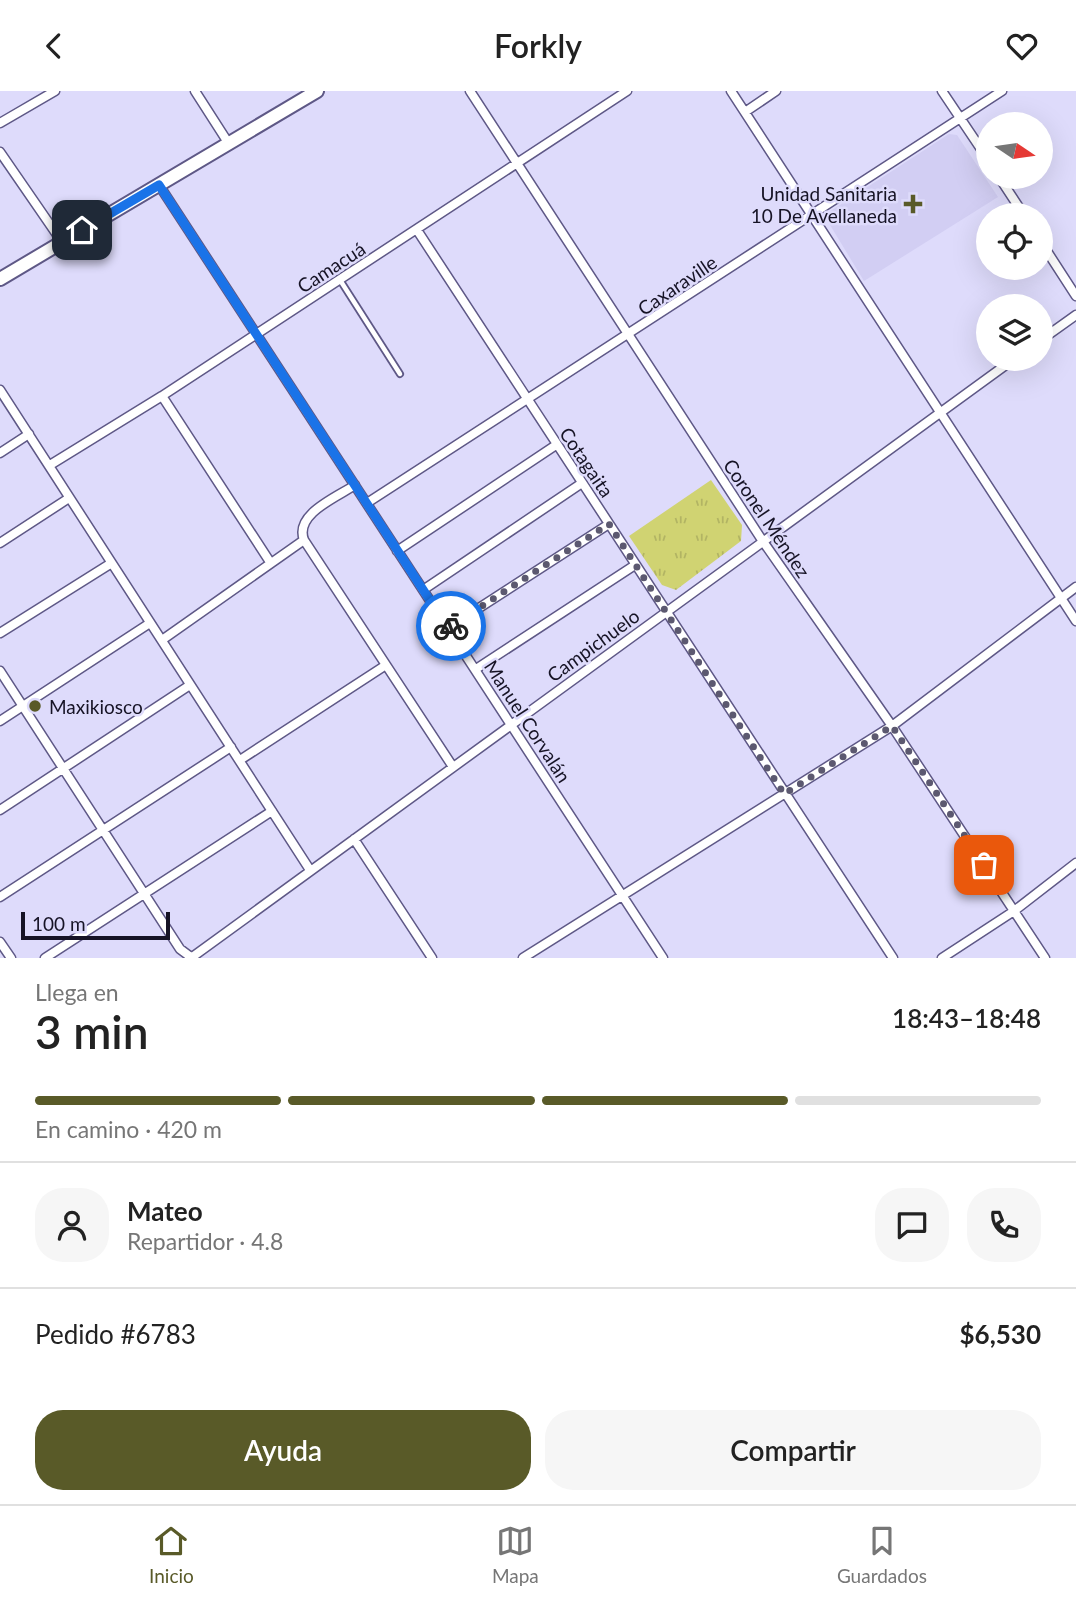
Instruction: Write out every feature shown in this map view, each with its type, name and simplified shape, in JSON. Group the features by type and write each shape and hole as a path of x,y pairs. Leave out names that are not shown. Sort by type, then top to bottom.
{"main road":[{"path":"0,279 317,91"}],"street":[{"path":"0,123 55,91"},
{"path":"195,91 229,144"},
{"name":"Coronel Méndez","path":"470,91 762,540 892,726 1045,958"},
{"name":"Camacuá","path":"50,465 162,396 627,91"},
{"path":"731,91 1076,621"},
{"path":"745,112 776,91"},
{"path":"942,91 976,142"},
{"name":"Caxaraville","path":"367,503 1003,91"},
{"path":"0,152 62,242"},
{"name":"Manuel Corvalán","path":"159,185 663,958"},
{"name":"Cotagaita","path":"417,230 893,958"},
{"path":"1053,261 1076,296"},
{"path":"1053,331 1076,315"},
{"name":"Campichuelo","path":"191,958 997,371"},
{"path":"0,390 310,870"},
{"path":"162,396 270,562"},
{"path":"0,453 29,434"},
{"path":"397,551 556,445"},
{"path":"423,590 582,483"},
{"path":"355,485 307,518 302,529 304,540 453,767"},
{"path":"0,543 69,498"},
{"path":"448,628 609,524"},
{"path":"162,640 304,540"},
{"path":"0,633 110,564"},
{"path":"476,669 635,565"},
{"path":"523,958 892,726 1076,587"},
{"path":"0,721 150,623"},
{"path":"240,760 386,665"},
{"path":"0,671 180,950 191,958"},
{"path":"0,810 190,685"},
{"path":"0,897 231,747"},
{"path":"44,958 272,811"},
{"path":"354,839 432,958"},
{"path":"942,958 1014,911 1076,863"},
{"path":"0,942 10,958"}],"lane":[{"path":"340,280 400,373"}],"shaded area":[{"name":"Unidad Sanitaria 10 De Avellaneda","path":"949,134 957,135 976,164 976,189 993,189 998,197 988,203 976,203 976,211 864,281 827,220 829,212"}],"green space":[{"path":"711,480 742,525 741,541 676,590 662,585 629,536"}],"way so far":[{"path":"451,626 609,524 784,794 892,726 984,865"}],"place":[{"name":"Unidad Sanitaria 10 De Avellaneda","path":"913,204"},
{"name":"Maxikiosco","path":"35,706"}],"route":[{"path":"82,230 159,185 397,551 448,628 451,626"}]}
